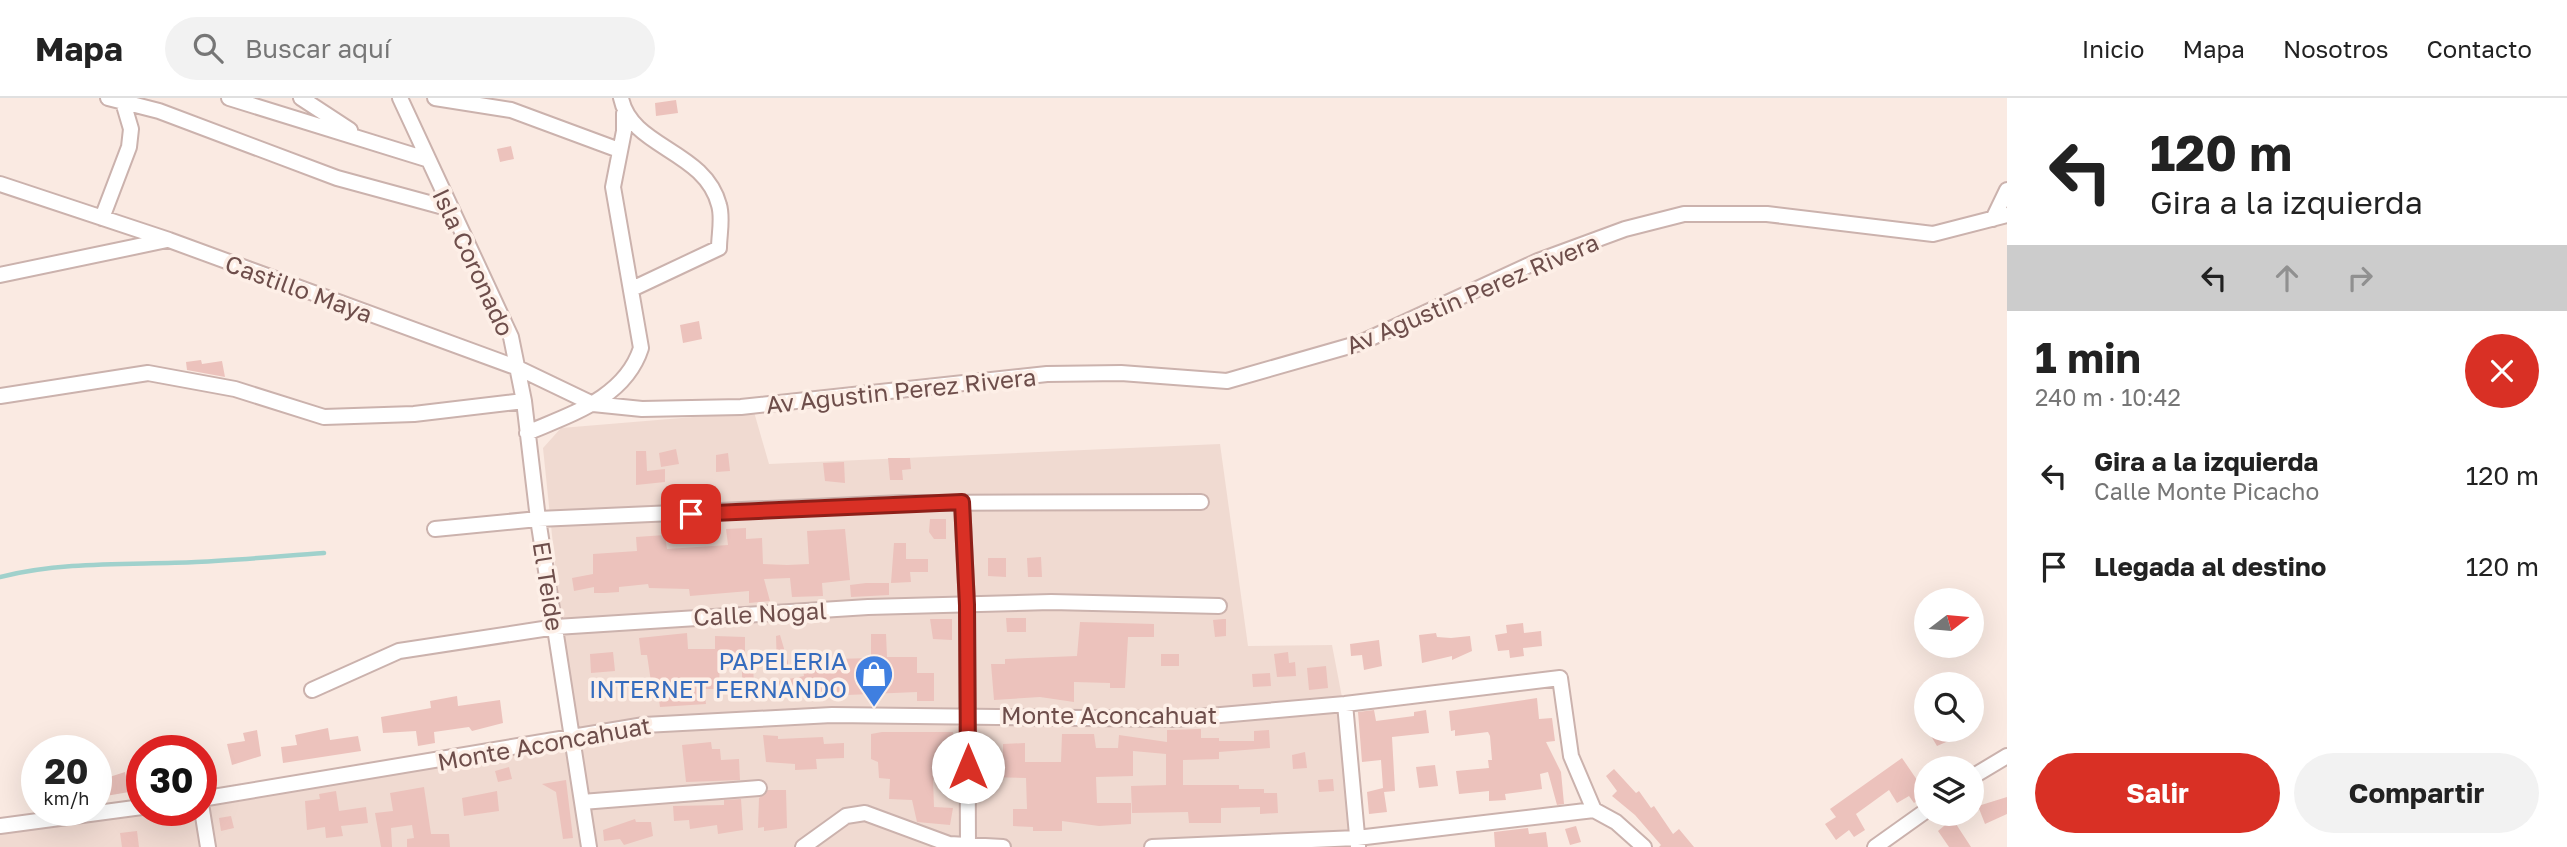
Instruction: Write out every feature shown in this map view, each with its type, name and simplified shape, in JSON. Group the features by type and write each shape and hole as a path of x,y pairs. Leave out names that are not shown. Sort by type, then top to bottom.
{"street":[{"path":"108,98 159,111 337,178 452,209"},
{"path":"229,98 426,159"},
{"path":"301,98 369,142"},
{"name":"Isla Coronado","path":"400,98 426,159 497,302 519,368 527,433"},
{"path":"435,98 509,104 619,150"},
{"path":"527,433 593,404 622,382 642,348 612,187 624,113 621,98"},
{"path":"102,218 129,147 131,129 123,102"},
{"path":"624,113 647,135 677,153 707,177 720,206 719,248 632,289"},
{"name":"Castillo Maya","path":"0,184 169,240 519,368 593,404"},
{"path":"2000,217 2007,190"},
{"name":"Av Agustin Perez Rivera","path":"593,404 642,409 741,407 1047,374 1121,373 1227,381 1360,343 1538,261 1625,229 1684,214 1767,215 1933,234 2000,217"},
{"path":"0,275 169,240"},
{"path":"0,396 148,373 235,388 324,417 414,414 524,401"},
{"name":"El Teide","path":"527,433 589,847"},
{"path":"962,502 967,605 968,846"},
{"path":"435,529 538,519 962,502 1201,502"},
{"name":"Calle Nogal","path":"312,690 398,651 556,627 855,608 1051,602 1219,606"},
{"name":"Monte Aconcahuat","path":"217,798 572,740 645,725 690,720 968,714 1175,719 1345,704 1560,678 1571,756 1594,810"},
{"path":"1345,704 1358,843"},
{"path":"1984,770 2007,757"},
{"path":"582,802 759,788"},
{"path":"0,826 126,809"},
{"path":"1153,847 1358,843 1594,810 1616,822 1644,847"},
{"path":"803,847 846,816 865,813 949,844 1003,847"},
{"path":"1875,847 1914,819"},
{"path":"205,826 208,847"}],"shaded area":[{"path":"754,412 769,464 1220,444 1248,646 1332,645 1345,713 1361,847 0,847 0,830 28,826 112,826 112,814 126,812 126,826 217,826 217,797 573,738 543,448 561,428"}],"building":[{"path":"676,100 678,113 656,116 655,103"},
{"path":"511,146 514,159 500,162 497,149"},
{"path":"699,321 702,339 683,343 680,325"},
{"path":"201,360 202,364 222,361 225,377 187,370 186,362"},
{"path":"676,449 679,464 661,467 659,453"},
{"path":"636,451 646,451 647,471 665,469 665,482 636,485"},
{"path":"728,453 730,471 716,472 716,455"},
{"path":"888,458 910,458 911,469 902,470 903,480 890,480"},
{"path":"844,462 845,483 825,481 823,463"},
{"path":"930,519 946,519 946,539 934,539 929,532"},
{"path":"746,528 746,539 762,538 763,564 787,565 809,564 807,531 845,529 850,580 822,583 823,596 792,597 790,578 764,579 770,601 749,603 749,591 690,596 689,589 649,588 648,584 619,587 619,592 594,593 594,587 574,591 572,578 593,574 593,554 637,551 636,537 665,535 667,549 728,545 726,529"},
{"path":"894,543 906,543 906,559 928,559 928,572 910,572 911,582 891,583"},
{"path":"1041,557 1042,577 1028,577 1027,558"},
{"path":"988,558 1006,558 1006,577 988,576"},
{"path":"889,583 889,595 851,597 850,585"},
{"path":"1006,618 1026,618 1026,632 1007,632"},
{"path":"930,619 952,619 952,640 933,639"},
{"path":"1226,619 1226,636 1215,637 1213,620"},
{"path":"1080,622 1154,624 1154,637 1128,637 1125,688 1110,688 1110,683 1074,682 1074,702 1040,697 994,700 991,664 1005,664 1005,659 1077,656"},
{"path":"1523,623 1524,633 1541,631 1542,646 1523,648 1524,656 1510,658 1509,650 1498,651 1495,635 1507,633 1506,625"},
{"path":"687,633 688,649 715,649 715,636 745,637 745,656 720,656 719,689 704,689 706,704 660,707 658,694 653,695 647,655 641,655 639,638"},
{"path":"1436,633 1437,637 1470,636 1472,651 1452,660 1452,656 1422,663 1419,635"},
{"path":"871,634 886,634 887,657 917,657 917,673 934,673 934,701 917,701 917,692 824,696 816,695 815,687 774,687 774,682 804,676 801,660 871,658"},
{"path":"780,635 788,668 777,668 776,636"},
{"path":"1379,640 1382,666 1364,670 1362,655 1351,656 1350,644"},
{"path":"613,652 615,671 591,673 590,654"},
{"path":"1288,652 1289,663 1295,662 1296,676 1277,677 1274,654"},
{"path":"1161,654 1179,654 1179,666 1161,666"},
{"path":"742,660 753,660 754,690 742,690"},
{"path":"1326,666 1328,688 1309,690 1307,668"},
{"path":"1270,673 1271,686 1253,687 1252,674"},
{"path":"457,696 458,706 500,700 503,723 472,731 469,727 434,732 435,743 418,746 416,731 383,733 381,717 431,708 430,701"},
{"path":"1537,698 1539,719 1552,718 1555,741 1546,742 1561,772 1564,804 1557,805 1548,772 1540,774 1542,789 1505,794 1506,800 1489,801 1489,791 1459,794 1456,771 1489,768 1488,760 1492,760 1490,736 1488,732 1455,736 1455,730 1451,731 1449,711"},
{"path":"1374,710 1376,721 1414,716 1414,712 1426,710 1429,733 1392,737 1395,791 1384,792 1387,812 1369,814 1367,792 1383,788 1381,760 1362,762 1358,712"},
{"path":"328,728 330,740 358,736 361,751 283,763 281,747 297,745 295,735"},
{"path":"1201,729 1201,738 1219,738 1219,741 1254,741 1254,731 1269,730 1270,748 1219,752 1219,759 1183,760 1183,785 1239,785 1239,789 1264,789 1264,793 1277,793 1278,813 1260,814 1260,807 1221,808 1221,823 1189,823 1188,812 1132,813 1131,786 1166,785 1166,754 1133,751 1133,776 1096,777 1097,803 1131,803 1131,824 1099,826 1062,821 1062,831 1033,831 1033,827 1013,826 1013,809 1027,809 1026,778 986,777 986,759 1003,759 1003,744 1025,743 1025,762 1061,762 1062,734 1094,734 1096,748 1118,748 1119,735 1167,742 1167,730"},
{"path":"257,730 261,756 232,765 227,744 245,741 243,733"},
{"path":"953,732 955,779 933,779 934,807 953,808 950,825 917,822 912,800 889,799 890,779 879,778 878,762 871,759 871,734"},
{"path":"763,735 778,736 778,739 823,737 824,744 844,743 844,758 816,759 817,769 795,770 795,764 766,762"},
{"path":"711,742 712,749 720,749 721,760 739,759 740,780 686,782 682,745"},
{"path":"1305,752 1307,768 1293,769 1292,755"},
{"path":"1902,758 1914,776 1914,803 1909,796 1897,803 1889,790 1856,814 1865,830 1854,837 1849,830 1836,840 1825,824 1836,817 1830,809"},
{"path":"1435,765 1438,786 1419,788 1416,767"},
{"path":"509,767 512,779 498,782 495,771"},
{"path":"1614,769 1636,793 1639,791 1651,808 1654,806 1673,834 1679,829 1694,847 1659,847 1661,845 1635,815 1612,796 1617,791 1606,776"},
{"path":"125,772 126,793 112,795 112,776"},
{"path":"1333,779 1334,791 1319,792 1318,780"},
{"path":"566,780 573,838 563,839 556,792 542,784"},
{"path":"424,787 431,834 449,834 450,847 407,847 407,839 414,838 412,825 391,828 392,847 381,847 375,813 393,811 390,793"},
{"path":"768,790 786,790 787,828 764,831 764,827 758,828 759,798"},
{"path":"336,791 339,811 366,807 368,823 341,826 343,836 326,838 325,827 307,830 305,801 320,799 319,794"},
{"path":"497,791 499,811 464,816 462,798"},
{"path":"2007,797 2007,814 1985,824 1984,804"},
{"path":"741,799 743,830 718,834 717,825 690,829 689,820 674,821 673,806 724,805 724,800"},
{"path":"231,816 234,828 221,831 219,818"},
{"path":"635,819 636,822 651,822 653,836 624,845 620,839 604,841 603,830"},
{"path":"1576,826 1581,842 1570,845 1565,829"},
{"path":"1944,826 1957,826 1971,847 1949,847 1938,831"},
{"path":"1528,828 1529,834 1546,832 1548,847 1495,847 1494,832"},
{"path":"137,831 139,847 122,847 120,833"}],"waterway":[{"path":"0,577 73,566 196,562 324,553"}],"place":[{"name":"PAPELERIA INTERNET FERNANDO","path":"874,708"}],"route":[{"path":"691,514 962,502 967,605 968,767"}]}
